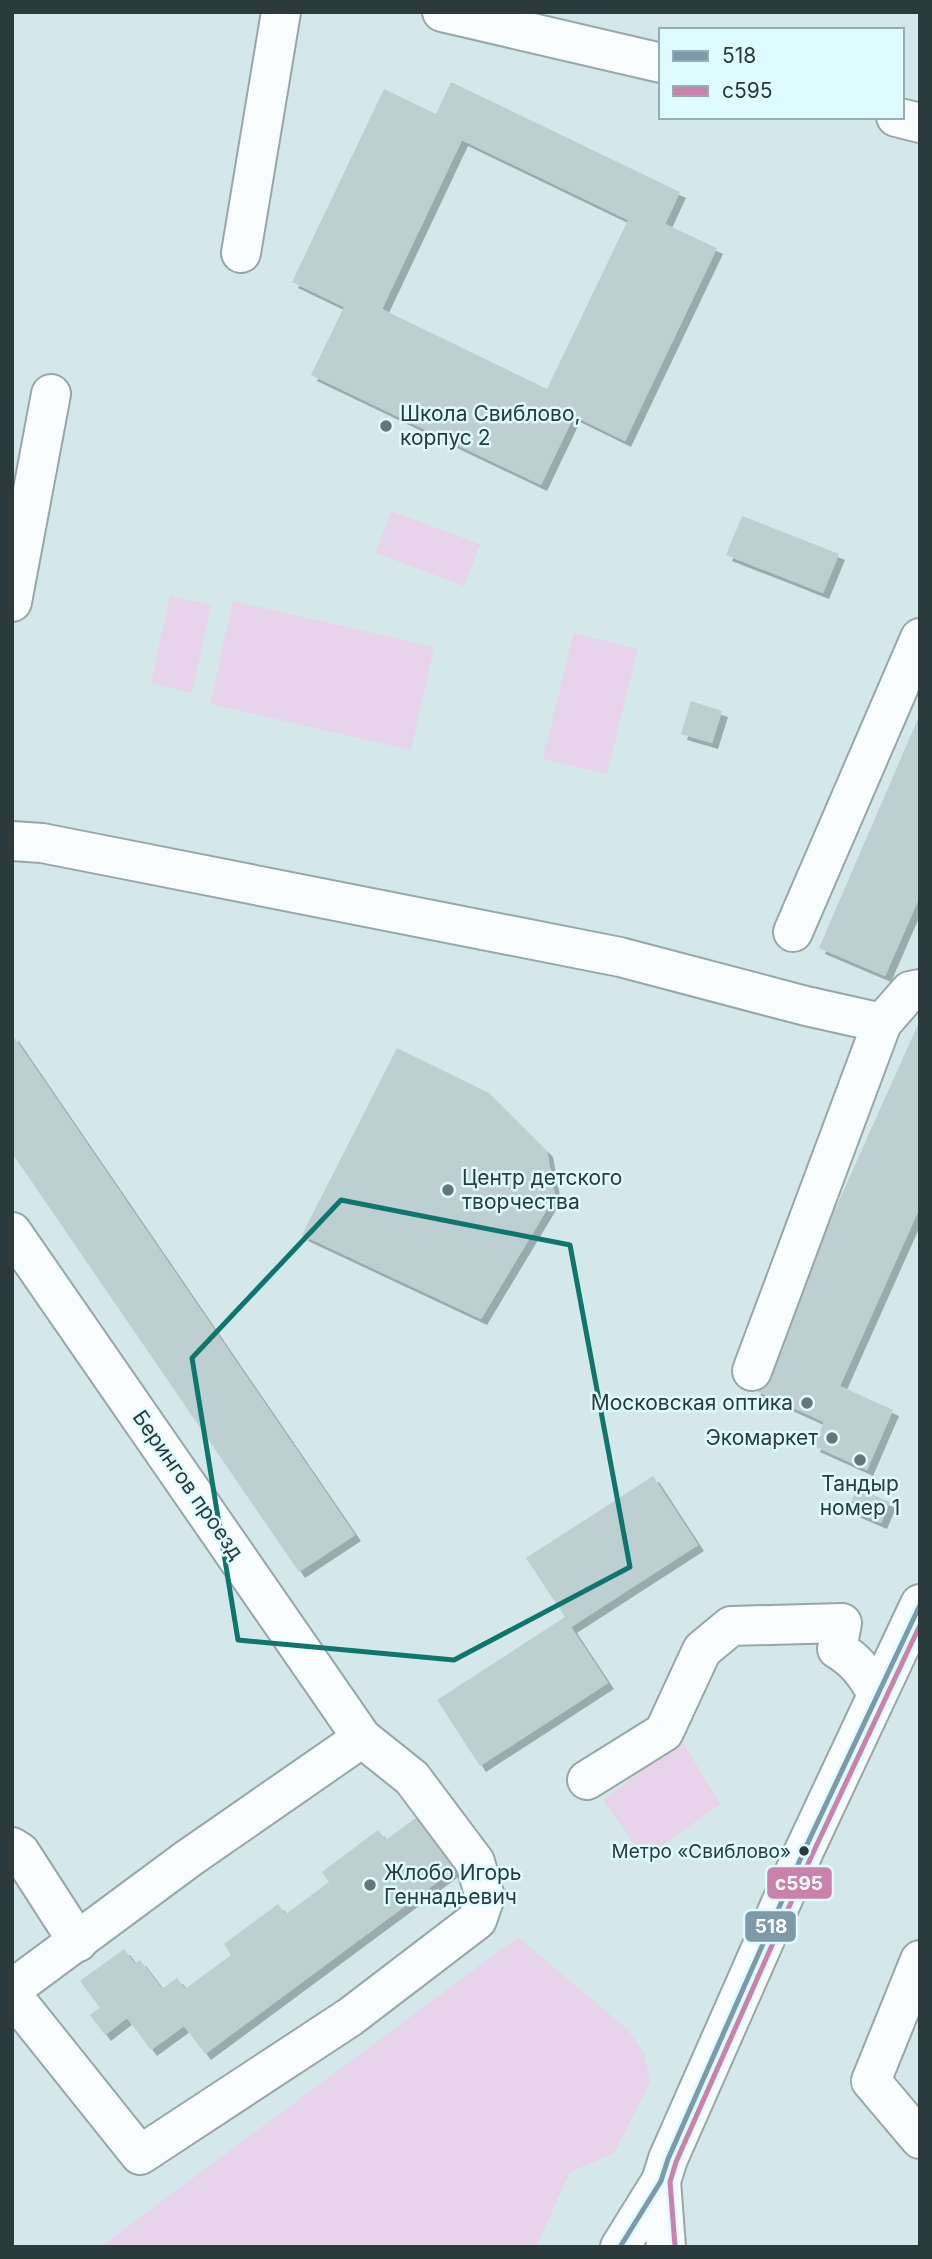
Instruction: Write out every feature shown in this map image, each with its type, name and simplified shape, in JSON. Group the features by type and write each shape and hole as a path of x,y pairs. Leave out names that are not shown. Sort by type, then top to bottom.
{"street":[{"path":"241,253 281,12"},
{"path":"442,12 659,63"},
{"path":"12,602 51,394"},
{"path":"793,932 920,638"},
{"path":"12,841 42,843 620,957 882,1023"},
{"path":"751,1371 882,1023 917,983"},
{"name":"Берингов проезд","path":"12,1232 362,1738 412,1778 475,1862 485,1896 477,1920 350,2017 140,2155 12,1995"},
{"path":"620,2247 661,2181 673,2147 804,1851 920,1604"},
{"path":"587,1780 664,1732 702,1650 731,1626 842,1623 837,1649 853,1659 863,1670 877,1694"},
{"path":"12,1989 190,1858 362,1738"},
{"path":"12,1847 20,1853 78,1942"},
{"path":"920,1960 871,2081 920,2139"},
{"path":"661,2181 666,2247"}],"highlighted area":[{"path":"341,1200 570,1245 630,1567 454,1660 238,1640 192,1358"}],"shaded area":[{"path":"391,511 480,544 464,586 376,553"},
{"path":"170,596 211,605 192,693 151,683"},
{"path":"233,601 434,647 411,750 210,704"},
{"path":"574,633 638,649 607,774 543,759"},
{"path":"682,1741 720,1804 645,1858 603,1800"},
{"path":"518,1937 628,2030 645,2055 650,2083 614,2153 570,2172 536,2247 100,2247"}],"building":[{"path":"451,82 680,192 665,224 717,248 625,441 574,416 541,485 311,375 344,307 292,282 384,89 436,114","holes":["462,140 628,220 547,389 382,309"]},
{"path":"742,516 839,554 823,593 726,555"},
{"path":"691,701 722,711 712,743 681,734"},
{"path":"920,714 920,896 885,976 819,948"},
{"path":"920,1020 920,1207 840,1386 893,1410 867,1470 814,1446 824,1422 754,1390"},
{"path":"12,1034 355,1535 299,1572 12,1153"},
{"path":"397,1048 489,1093 547,1151 555,1196 481,1319 302,1235"},
{"path":"653,1476 698,1545 571,1627 608,1683 480,1766 437,1700 565,1617 526,1558"},
{"path":"857,1488 890,1502 881,1523 848,1509"},
{"path":"417,1817 455,1869 205,2054 184,2026 151,2050 127,2018 105,2035 90,2015 100,2008 80,1981 124,1949 135,1964 140,1960 162,1989 177,1978 185,1989 231,1955 224,1944 278,1904 286,1914 329,1882 322,1872 378,1830 386,1840"}],"transit line":[{"name":"518","path":"620,2247 661,2181 668,2159 804,1851 920,1605"},
{"name":"с595","path":"675,2246 670,2182 676,2162 812,1855 920,1625"}],"place":[{"name":"Школа Свиблово, корпус 2","path":"386,426"},
{"name":"Центр детского творчества","path":"448,1190"},
{"name":"Московская оптика","path":"807,1403"},
{"name":"Экомаркет","path":"832,1438"},
{"name":"Тандыр номер 1","path":"860,1460"},
{"name":"Метро «Свиблово»","path":"804,1851"},
{"name":"Жлобо Игорь Геннадьевич","path":"370,1885"}]}
